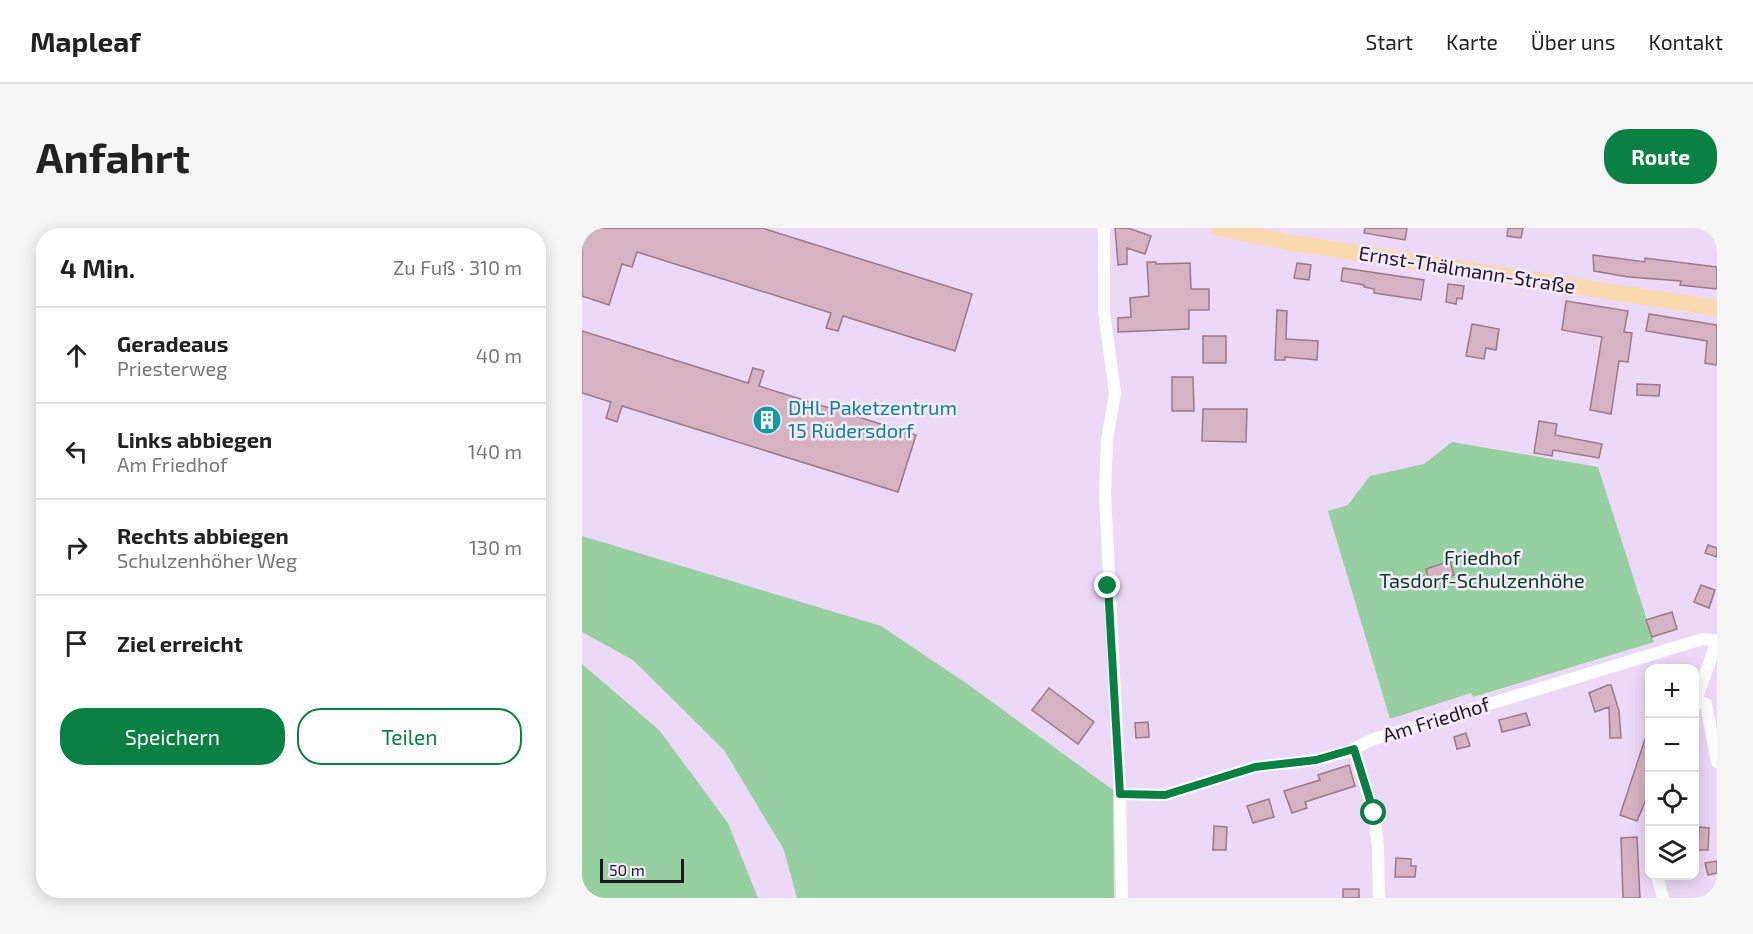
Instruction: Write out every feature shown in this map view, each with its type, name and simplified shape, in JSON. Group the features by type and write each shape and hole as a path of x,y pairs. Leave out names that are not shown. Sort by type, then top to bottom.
{"main road":[{"name":"Ernst-Thälmann-Straße","path":"1218,228 1287,242 1717,308"}],"street":[{"path":"1104,228 1104,312 1114,393 1107,440 1105,494 1120,794 1122,898"},
{"name":"Am Friedhof","path":"1120,794 1165,795 1255,767 1316,760 1354,749 1371,740 1686,644 1703,639 1717,640"},
{"path":"1699,694 1717,640"},
{"path":"1699,703 1706,704 1717,762"},
{"path":"1354,749 1374,813 1378,848 1379,898"},
{"path":"1658,880 1663,898"}],"green space":[{"name":"Friedhof Tasdorf-Schulzenhöhe","path":"1452,442 1598,467 1654,642 1473,697 1471,693 1390,719 1328,511 1348,505 1370,476 1424,464"},
{"path":"582,536 881,626 966,683 1113,790 1114,898 797,898 784,850 724,750 633,660 582,632"},
{"path":"582,664 659,730 728,823 758,898 582,898"}],"building":[{"name":"DHL Paketzentrum 15 Rüdersdorf","path":"582,228 762,228 972,294 955,351 843,316 838,331 826,328 831,313 637,252 632,267 622,264 609,305 582,296"},
{"path":"1115,228 1128,228 1151,236 1145,254 1127,248 1127,264 1118,265"},
{"path":"1365,228 1407,228 1405,240 1364,233"},
{"path":"1508,228 1523,228 1521,238 1507,236"},
{"path":"1593,255 1645,262 1645,258 1717,267 1717,289 1680,285 1681,281 1629,277 1594,271"},
{"path":"1147,262 1190,263 1191,289 1209,289 1209,310 1189,310 1189,329 1118,332 1118,318 1131,317 1130,298 1149,296"},
{"path":"1297,263 1311,265 1309,280 1294,278"},
{"path":"1343,268 1424,280 1421,300 1374,293 1374,289 1364,287 1364,285 1341,281"},
{"path":"1448,284 1464,286 1462,299 1457,298 1456,304 1446,302"},
{"path":"1566,301 1628,311 1624,332 1632,333 1628,362 1619,361 1611,414 1590,410 1602,337 1562,330"},
{"path":"1277,310 1287,311 1286,339 1318,341 1317,360 1285,357 1285,360 1275,360"},
{"path":"1649,314 1717,325 1717,365 1705,363 1707,341 1646,331"},
{"path":"1472,324 1499,329 1496,350 1486,348 1484,359 1466,356"},
{"name":"DHL Paketzentrum 15 Rüdersdorf","path":"582,331 748,383 753,368 764,371 759,386 916,435 898,492 622,406 617,422 606,418 611,402 582,393"},
{"path":"1203,336 1226,336 1226,363 1203,363"},
{"path":"1172,377 1193,377 1194,411 1172,411"},
{"path":"1637,384 1660,385 1659,396 1637,395"},
{"path":"1203,409 1247,409 1246,442 1202,441"},
{"path":"1539,421 1557,424 1555,435 1602,444 1599,458 1553,450 1552,456 1534,453"},
{"path":"1708,545 1717,548 1717,557 1705,553"},
{"path":"1450,561 1454,575 1430,582 1426,569"},
{"path":"1701,585 1715,590 1709,608 1694,602"},
{"path":"1672,612 1677,629 1652,637 1646,620"},
{"path":"1611,685 1619,711 1621,738 1610,738 1609,707 1595,712 1589,693"},
{"path":"1049,688 1094,722 1078,744 1032,710"},
{"path":"1526,713 1530,725 1502,732 1499,720"},
{"path":"1148,722 1149,737 1136,738 1135,723"},
{"path":"1466,733 1470,746 1457,749 1454,737"},
{"path":"1645,739 1645,802 1637,821 1620,815"},
{"path":"1349,765 1355,786 1305,802 1307,808 1292,813 1284,791 1320,780 1318,775"},
{"path":"1269,799 1274,817 1253,823 1247,806"},
{"path":"1214,826 1227,827 1226,850 1213,850"},
{"path":"1699,827 1709,828 1708,850 1699,850"},
{"path":"1637,837 1640,898 1623,898 1621,838"},
{"path":"1396,858 1411,859 1411,866 1416,866 1415,877 1395,877"},
{"path":"1717,861 1717,873 1708,875 1705,863"},
{"path":"1343,889 1359,889 1359,898 1343,898"}],"place":[{"name":"DHL Paketzentrum 15 Rüdersdorf","path":"767,420"}],"route":[{"path":"1108,586 1120,794 1165,795 1255,767 1316,760 1354,749 1374,813"}]}
